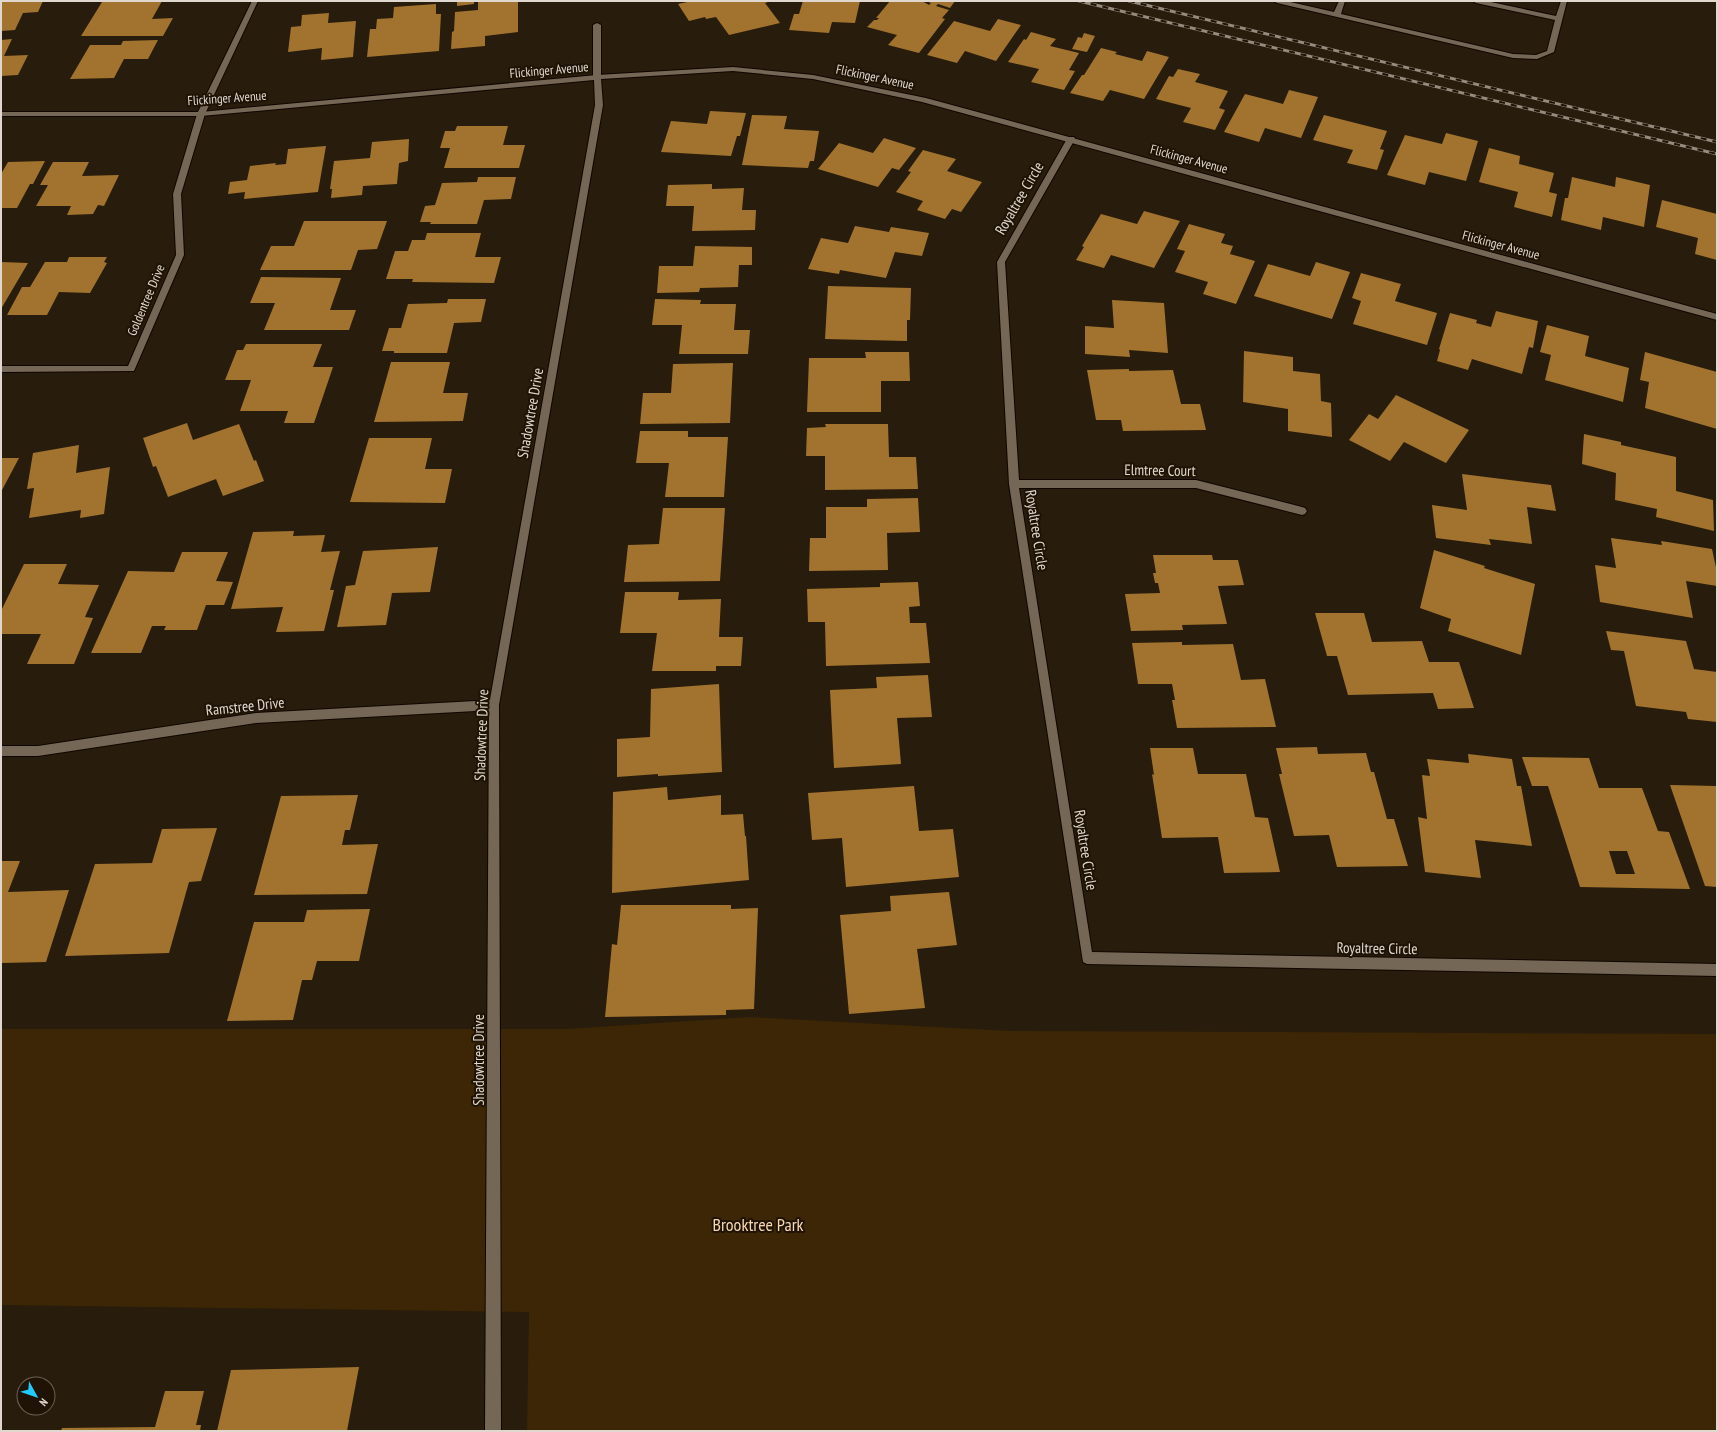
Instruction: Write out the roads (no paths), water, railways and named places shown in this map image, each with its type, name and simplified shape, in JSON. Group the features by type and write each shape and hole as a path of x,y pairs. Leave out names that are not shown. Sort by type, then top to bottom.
{"street":[{"path":"201,114 255,1"},
{"path":"1277,1 1513,56 1536,57 1550,52 1564,1"},
{"path":"1337,15 1342,1"},
{"path":"1476,1 1559,20"},
{"name":"Shadowtree Drive","path":"492,1431 494,705 599,104 597,78 597,25"},
{"name":"Flickinger Avenue","path":"1,114 201,114 597,78 733,69 813,76 923,100 1071,139 1717,316"},
{"name":"Goldentree Drive","path":"1,369 131,369 180,255 178,194 201,114"},
{"name":"Royaltree Circle","path":"1071,139 1001,262 1014,484 1087,958 1717,970"},
{"name":"Elmtree Court","path":"1014,484 1196,484 1302,512"},
{"name":"Ramstree Drive","path":"1,751 38,751 256,718 494,705"}],"railway":[{"path":"1079,1 1717,154"},
{"path":"1129,1 1717,142"}],"park label":[{"name":"Brooktree Park","path":"758,1224"}]}
